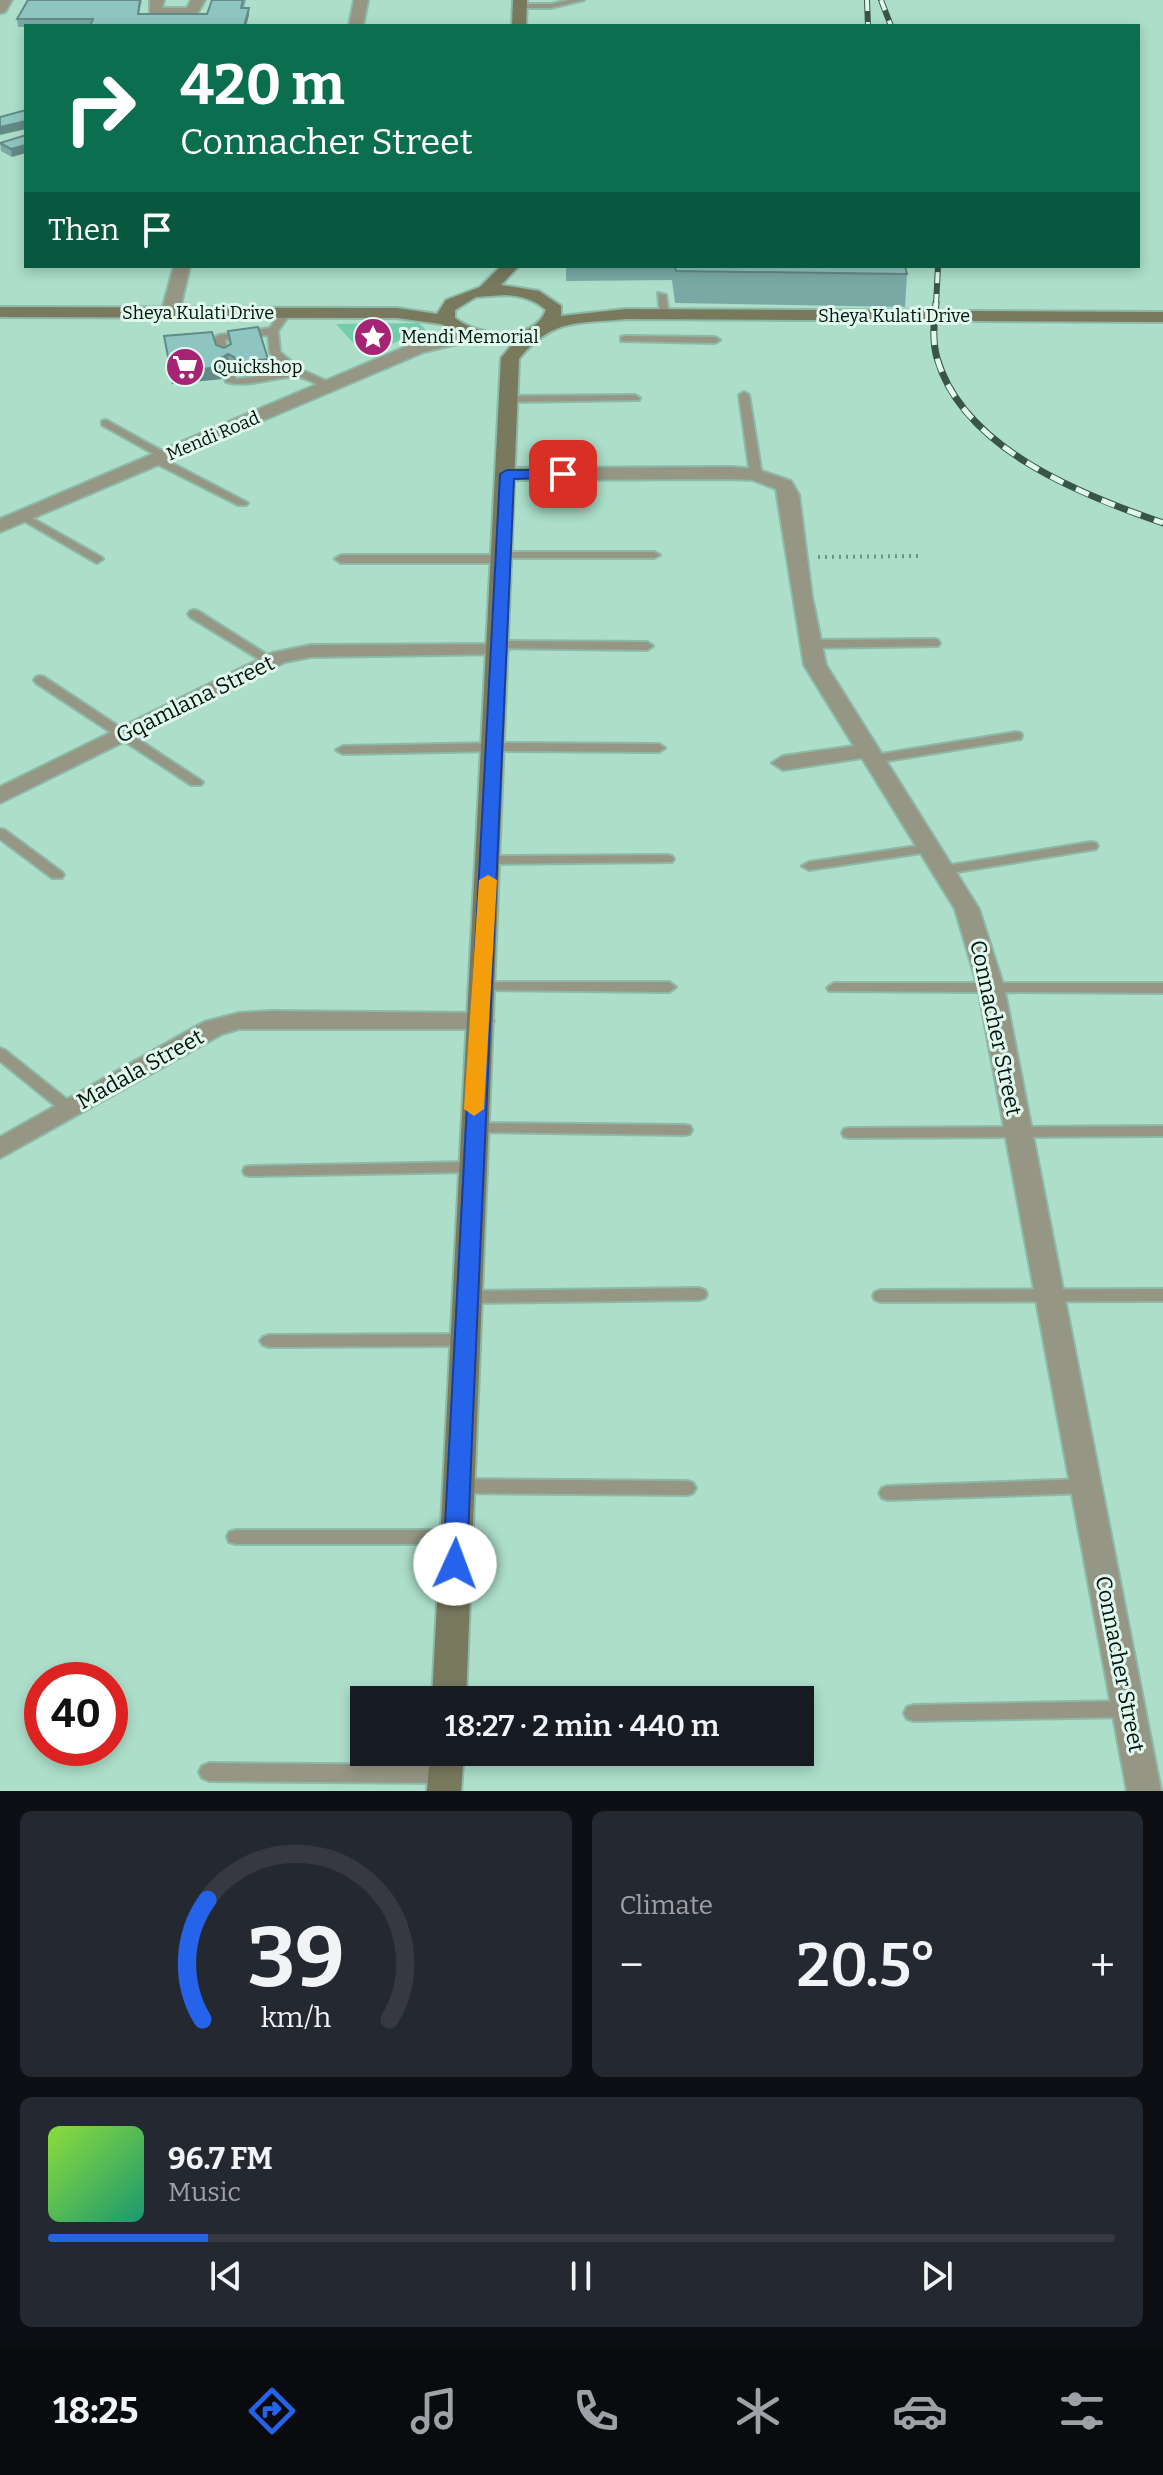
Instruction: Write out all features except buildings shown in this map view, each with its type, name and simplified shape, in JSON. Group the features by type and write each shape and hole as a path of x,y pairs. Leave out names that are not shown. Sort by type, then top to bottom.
{"street":[{"path":"0,9 5,0"},
{"path":"157,0 155,10 173,14 192,11 198,0"},
{"path":"356,24 361,0"},
{"path":"519,24 520,3"},
{"path":"170,313 181,268"},
{"path":"510,268 485,291 467,295 448,315 510,358"},
{"path":"450,1686 510,358 530,334 551,322 555,310 535,296 514,268"},
{"name":"Sheya Kulati Drive","path":"485,291 535,296 566,306 634,314 1163,317"},
{"name":"Sheya Kulati Drive","path":"0,312 448,315"},
{"name":"Sheya Kulati Drive","path":"551,322 634,314"},
{"name":"Mendi Road","path":"425,345 448,315"},
{"path":"481,336 530,334"},
{"name":"Mendi Road","path":"0,526 425,345 481,336"},
{"path":"507,474 756,475"},
{"name":"Connacher Street","path":"756,475 784,485 789,495 815,665 945,870 976,932 991,987 1144,1791"},
{"name":"Gqamlana Street","path":"0,796 271,661 311,651 498,648"},
{"path":"783,763 872,755"},
{"name":"Madala Street","path":"0,1149 192,1038 239,1021 481,1021"}],"lane":[{"path":"520,3 564,5 580,0"},
{"path":"661,295 665,315"},
{"path":"285,314 273,331 275,353 303,374 329,386"},
{"path":"634,314 643,340"},
{"path":"224,355 219,338 273,331"},
{"path":"625,339 715,340"},
{"path":"228,372 230,380 237,382 303,374"},
{"path":"744,395 756,475"},
{"path":"509,399 635,398"},
{"path":"106,423 242,503"},
{"path":"23,516 97,559"},
{"path":"341,559 654,555"},
{"path":"194,614 271,661"},
{"path":"810,644 934,643"},
{"path":"498,648 647,646"},
{"path":"40,680 196,782"},
{"path":"872,755 1016,736"},
{"path":"343,750 659,748"},
{"path":"0,833 57,875"},
{"path":"945,870 1091,846"},
{"path":"809,866 930,848"},
{"path":"489,860 667,859"},
{"path":"483,987 669,987"},
{"path":"834,988 1163,988"},
{"path":"0,1053 69,1109"},
{"path":"473,1128 684,1130"},
{"path":"850,1133 1163,1131"},
{"path":"251,1171 472,1167"},
{"path":"466,1297 699,1294"},
{"path":"881,1296 1163,1295"},
{"path":"269,1341 464,1340"},
{"path":"458,1486 687,1488"},
{"path":"888,1493 1086,1486"},
{"path":"236,1537 456,1537"},
{"path":"914,1713 1129,1709"},
{"path":"209,1772 446,1772"}],"path":[{"path":"797,557 923,556"}],"green space":[{"path":"419,323 426,330 364,355 336,324"}],"railway":[{"path":"867,0 868,24"},
{"path":"881,0 890,24"},
{"path":"936,305 938,268"},
{"path":"936,303 934,338 937,358 951,390 972,418 999,443 1029,464 1097,498 1163,523"}],"slow traffic":[{"path":"474,1109 488,880"}],"place":[{"name":"Mendi Memorial","path":"373,337"},
{"name":"Quickshop","path":"185,367"}],"route":[{"path":"455,1564 473,1128 481,1021 507,474 563,474"}]}
